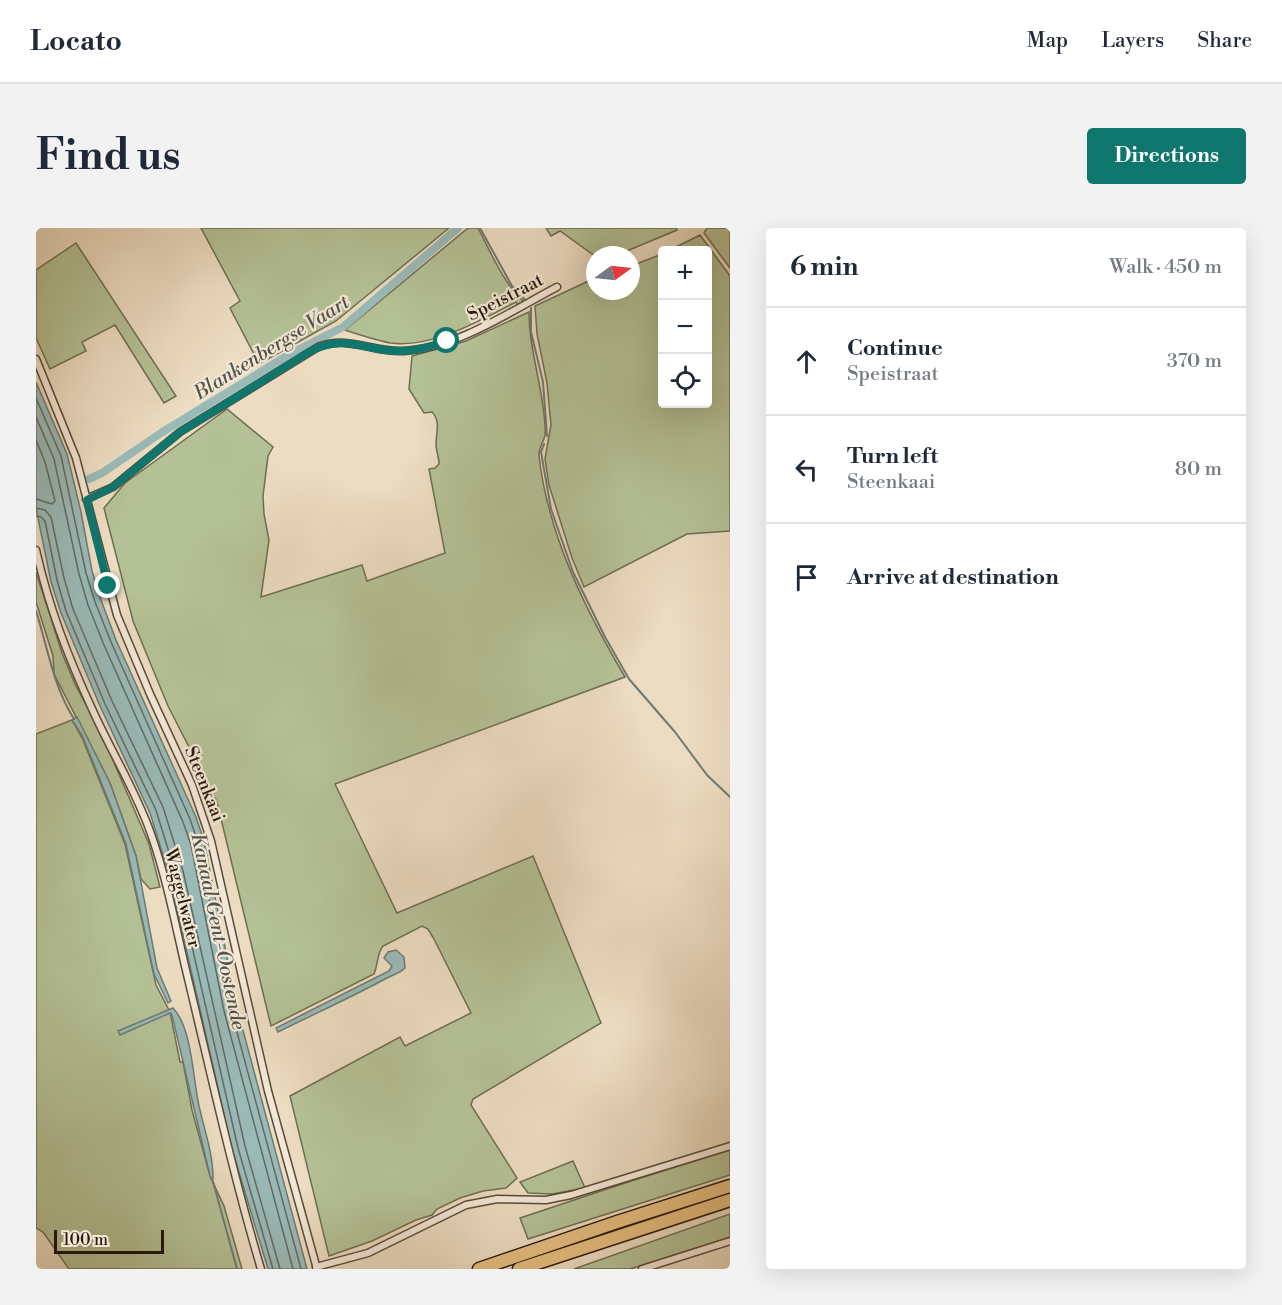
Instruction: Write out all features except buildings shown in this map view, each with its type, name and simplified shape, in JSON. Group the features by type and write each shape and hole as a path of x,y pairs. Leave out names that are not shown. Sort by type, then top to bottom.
{"highway":[{"path":"479,1269 627,1218 730,1186"},
{"path":"519,1269 730,1200"}],"street":[{"name":"Speistraat","path":"87,500 113,487 180,432 318,347 342,342 401,351 433,346 505,316 557,287"},
{"name":"Steenkaai","path":"36,359 71,445 117,615 137,666 192,785 211,841 268,1091 316,1268"},
{"name":"Waggelwater","path":"36,550 45,590 62,643 132,788 152,835 238,1189 261,1269"},
{"path":"316,1268 368,1253 466,1205 497,1199 546,1200 564,1197 730,1146"},
{"path":"642,1269 730,1241"}],"green space":[{"path":"201,228 449,228 336,321 259,364 230,308 240,301"},
{"path":"468,228 478,228 504,276 524,302 518,305 516,302 455,332 422,342 390,343 345,330"},
{"path":"546,228 676,228 677,230 639,246 586,246 586,250 560,231 551,236"},
{"path":"707,228 730,228 730,268 704,233"},
{"path":"700,235 708,246 678,246"},
{"path":"76,243 176,396 164,403 115,325 82,342 86,351 50,369 36,338 36,270"},
{"path":"712,251 730,276 730,531 687,534 584,587 572,558 549,485 545,459 551,425 535,306 586,282 586,300 640,300 640,263 658,256 658,408 712,408"},
{"path":"529,312 545,424 545,435 539,456 551,514 570,571 625,677 335,784 397,913 533,856 601,1023 473,1099 471,1105 517,1178 506,1188 483,1191 460,1198 437,1209 432,1215 372,1241 329,1256 290,1096 400,1037 405,1046 471,1013 434,939 428,929 422,926 383,946 374,974 271,1026 217,802 168,706 133,621 104,508 125,483 227,409 273,447 268,456 263,496 269,540 261,597 362,565 367,581 445,553 429,469 439,464 436,444 437,423 432,412 424,413 409,389 412,356 466,341"},
{"path":"36,572 62,653 75,684 103,737 149,844 160,887 150,889 141,879 136,856 110,783 54,674 53,656 36,602"},
{"path":"72,720 83,740 125,844 156,985 170,1012 180,1062 183,1062 192,1110 210,1176 224,1206 242,1269 69,1269 43,1232 36,1228 36,734"},
{"path":"730,1150 730,1175 528,1239 520,1218"},
{"path":"573,1161 585,1188 552,1194 528,1193 520,1182"},
{"path":"730,1214 730,1238 630,1269 574,1269"}],"water":[{"name":"Kanaal Gent-Oostende","path":"36,382 67,454 92,571 101,600 116,640 196,817 204,841 237,1008 307,1269 268,1269 232,1149 169,874 150,813 100,706 61,613 51,582 36,508"},
{"path":"77,717 110,783 136,856 157,968 171,1001 168,1003 154,974 126,844 82,735 72,720"},
{"path":"396,950 404,957 405,968 400,972 278,1032 276,1028 389,971 392,966 384,958 388,952"},
{"path":"173,1008 188,1038 213,1178 210,1176 172,1015 170,1013 120,1035 118,1031"}],"waterway":[{"name":"Blankenbergse Vaart","path":"89,479 290,354 343,327 458,228"},
{"path":"480,228 512,286 526,301"},
{"path":"531,308 531,332 543,382 547,436"},
{"path":"544,444 541,452 551,509 573,572 605,637 629,679 675,732 707,775 730,797"},
{"path":"36,611 56,680 74,719"},
{"path":"212,1178 237,1269"}],"route":[{"path":"108,586 87,500 113,487 170,438 318,347 335,342 356,343 390,351 401,351 420,349 447,341"}]}
